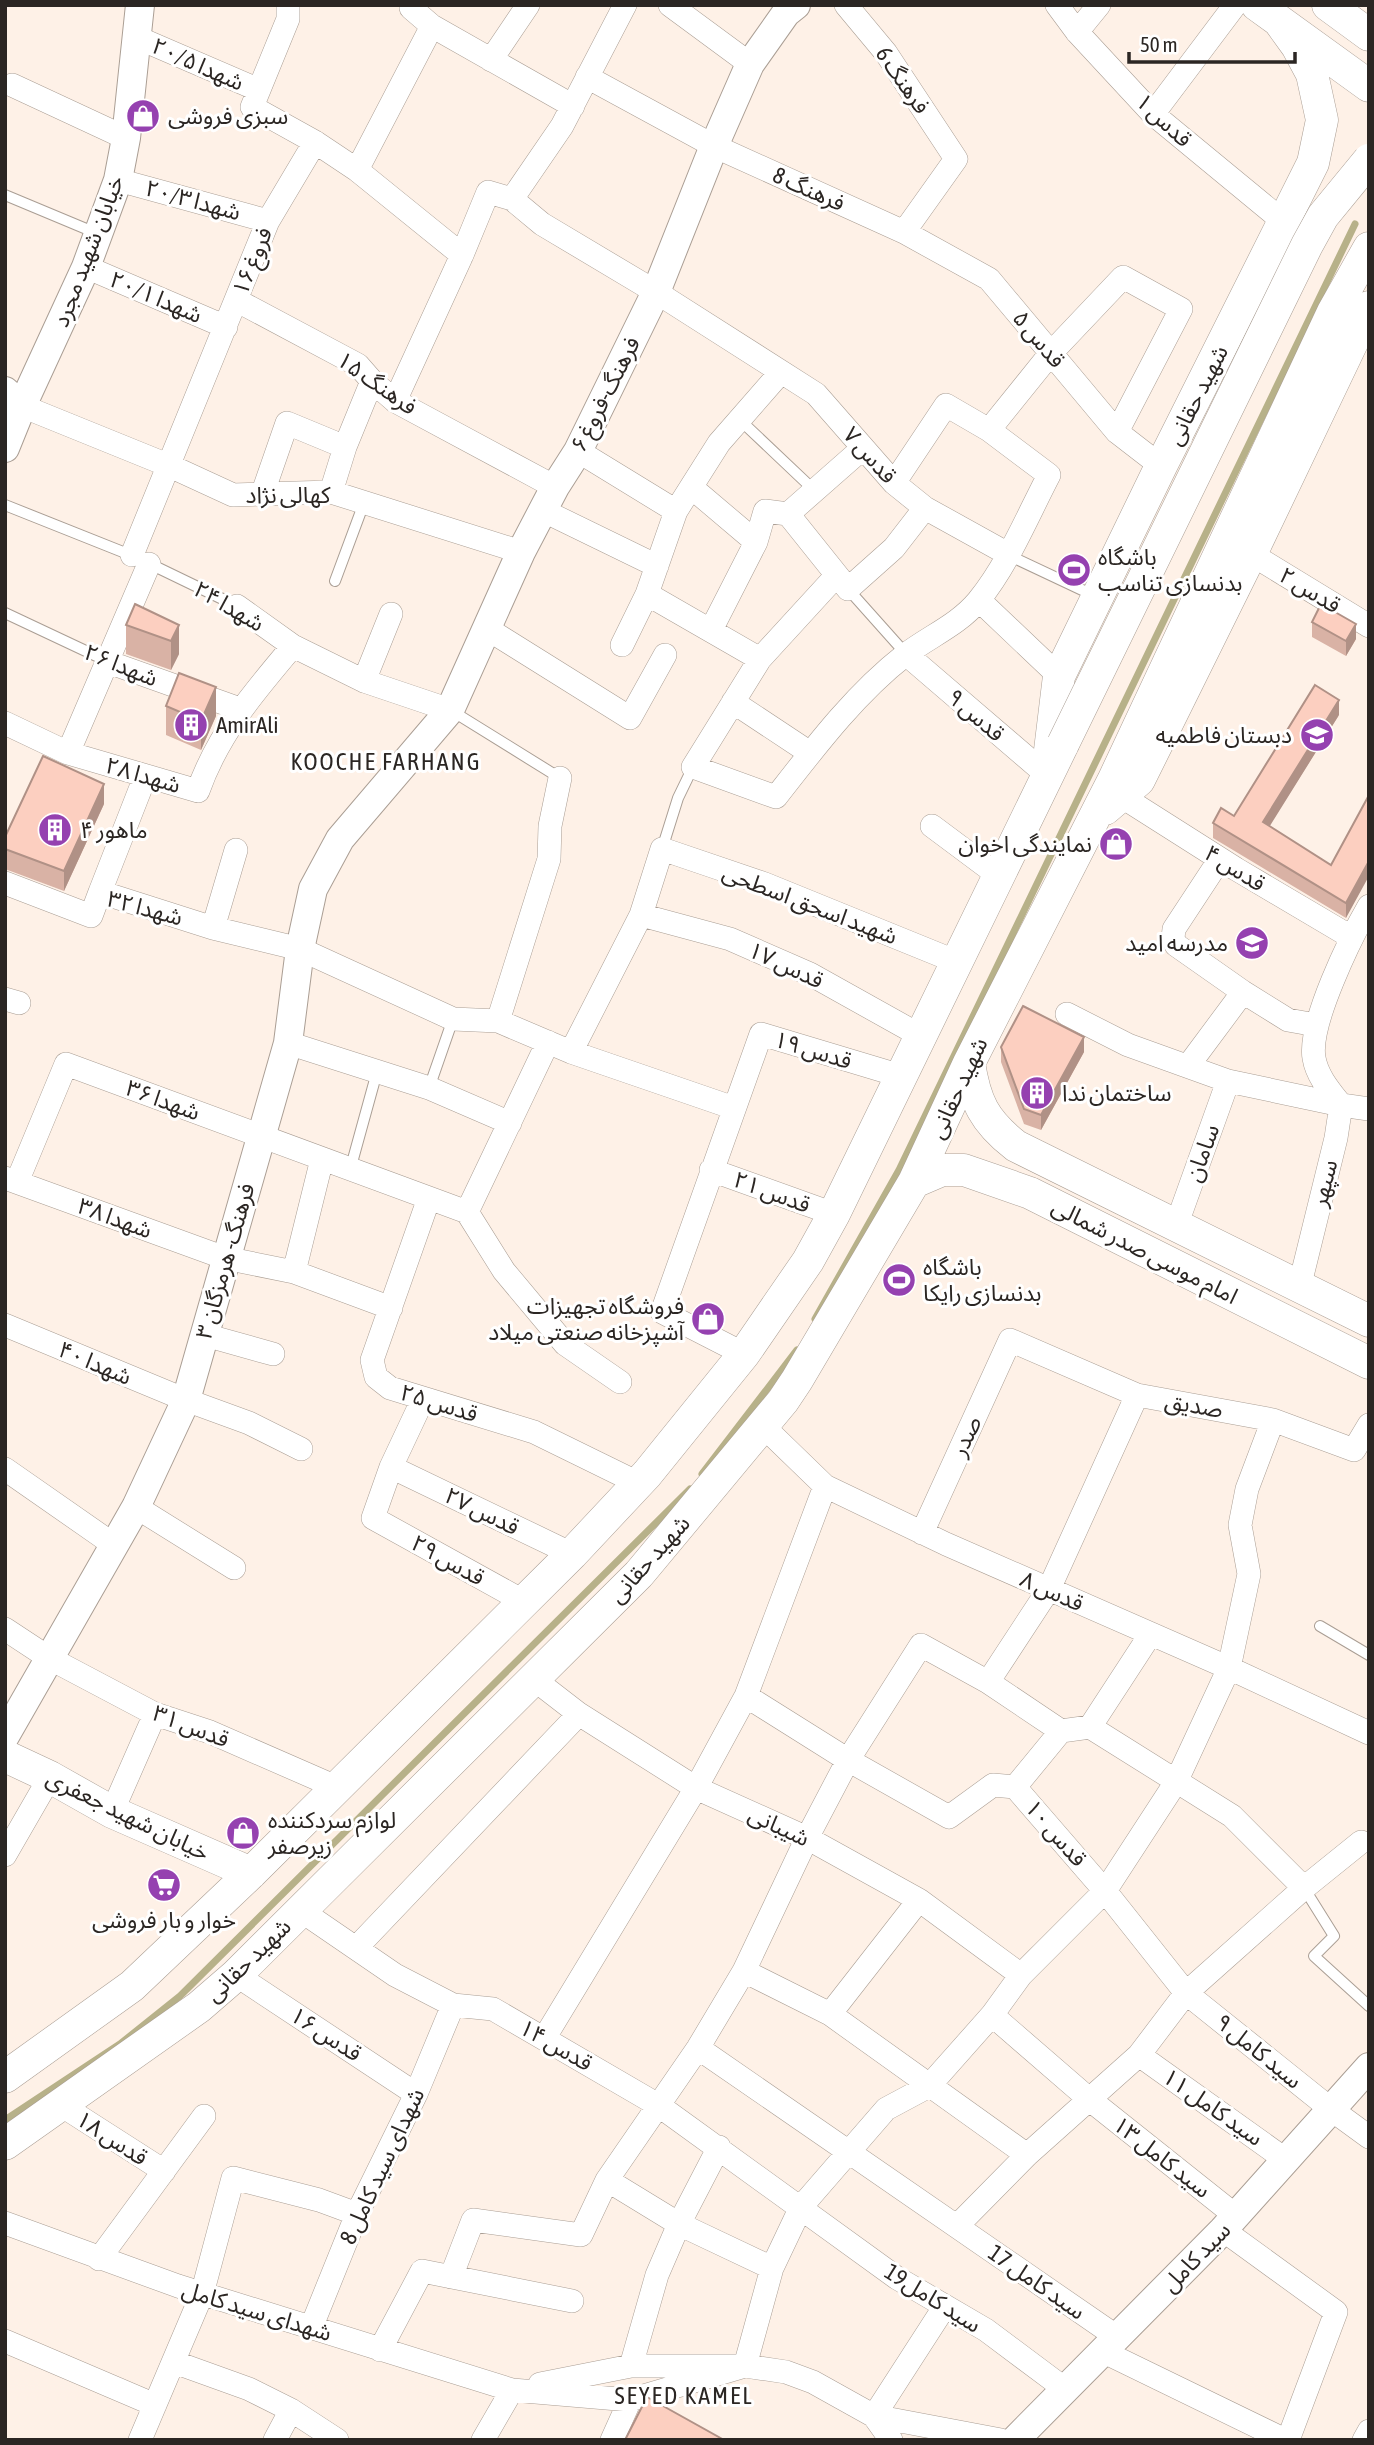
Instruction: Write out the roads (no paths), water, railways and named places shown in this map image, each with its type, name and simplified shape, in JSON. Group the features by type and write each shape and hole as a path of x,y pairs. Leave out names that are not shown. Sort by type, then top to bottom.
{"main road":[{"path":"1328,5 1369,35"},
{"path":"1352,5 1369,11"},
{"path":"1268,13 1369,86"},
{"name":"شهید حقانی","path":"1046,775 1059,676 1313,163 1322,120 1312,74 1297,46 1268,13"},
{"name":"شهید حقانی","path":"5,2077 132,1986 251,1873 572,1554 638,1483 744,1354 808,1261 834,1214 1307,244 1324,216 1369,160"},
{"path":"1289,212 1323,188 1347,185 1369,192"},
{"path":"1118,788 1333,312 1369,248"},
{"name":"شهید حقانی","path":"5,2144 199,2007 236,1975 639,1574 797,1380 914,1182 968,1063 1096,816 1118,788 1139,780 1369,307"},
{"name":"امام موسی صدر شمالی","path":"968,1063 973,1091 984,1113 997,1131 1016,1146 1369,1321"},
{"path":"999,1182 997,1166 1002,1156 1016,1146"},
{"name":"امام موسی صدر شمالی","path":"914,1182 942,1170 964,1170 1030,1193 1369,1363"},
{"name":"خیابان شهید جعفری","path":"5,1756 50,1777 111,1812 251,1873"}],"street":[{"name":"خیابان شهید مجرد","path":"5,448 13,399 86,267 118,180 126,138 140,5"},
{"path":"288,5 288,19 252,107 316,142 357,170 462,255"},
{"path":"412,5 411,8 432,26 573,106"},
{"path":"491,60 528,5"},
{"path":"512,199 562,126 625,5"},
{"path":"670,5 750,64"},
{"name":"فرهنگ 6","path":"846,5 886,53 956,159 904,232"},
{"name":"قدس ۱","path":"1057,5 1077,32 1153,114 1289,212"},
{"path":"1077,32 1099,5"},
{"path":"1153,114 1235,5"},
{"name":"فرهنگ-فروغ ۶","path":"396,775 450,710 521,552 549,498 578,451 656,292 750,64 787,8"},
{"path":"357,170 432,26"},
{"name":"شهدا ۲۰/۵","path":"136,37 259,90"},
{"name":"فرهنگ 8","path":"587,77 714,146 904,232"},
{"path":"8,87 126,138"},
{"name":"فروغ ۱۶","path":"68,753 108,662 170,466 268,220 316,142"},
{"name":"شهدا ۲۰/۳","path":"118,180 268,220"},
{"path":"395,401 488,192 512,199 542,224 656,292"},
{"name":"قدس ۵","path":"904,232 989,279 1116,432 1161,466"},
{"name":"شهدا ۲۰/۱","path":"86,267 226,327"},
{"path":"989,430 1051,353 1123,277 1181,309 1116,432"},
{"name":"قدس ۷","path":"656,292 816,394 894,483 925,508 1008,554"},
{"name":"فرهنگ ۱۵","path":"236,300 358,365 372,382 395,401 657,566"},
{"path":"622,645 647,594 676,511 719,443 782,372"},
{"path":"331,492 345,447 372,382"},
{"name":"کهالی نژاد","path":"13,399 233,495 331,492 521,552"},
{"path":"894,483 946,405 989,430 1049,475 1008,554 979,600 959,621 906,654 852,705 776,797 693,767 760,659 842,583 894,548 925,508"},
{"path":"262,495 287,424 345,447"},
{"path":"788,514 863,448"},
{"path":"578,451 676,511"},
{"path":"691,487 756,542"},
{"path":"711,630 756,542 765,511 788,514 842,583"},
{"name":"قدس ۲","path":"1251,554 1369,626"},
{"path":"647,594 760,659"},
{"path":"979,600 1059,676"},
{"name":"شهدا ۲۴","path":"237,606 293,646 364,681 450,710"},
{"path":"364,681 391,614"},
{"path":"486,628 630,718 665,655"},
{"name":"شهدا ۲۸","path":"5,723 68,753 198,791 206,766 240,709 293,646"},
{"name":"قدس ۹","path":"906,654 1046,775"},
{"name":"شهدا ۲۶","path":"108,662 240,709"},
{"path":"733,702 810,753"},
{"name":"فرهنگ- هرمزگان ۳","path":"5,1736 136,1507 186,1400 288,1043 300,949 313,889 340,838 396,775"},
{"path":"100,892 145,777"},
{"path":"498,1021 549,859 550,826 560,778"},
{"name":"قدس ۴","path":"1118,788 1220,859 1351,937"},
{"path":"932,826 999,876"},
{"path":"570,1052 641,915 662,849"},
{"name":"شهید اسحق اسطحی","path":"662,849 765,884 957,962"},
{"path":"213,928 236,850"},
{"path":"1220,859 1174,929 1173,938 1176,945 1242,992 1288,1020 1316,1026"},
{"name":"شهدا ۳۲","path":"5,883 91,916 100,892 213,928 300,949 453,1019"},
{"path":"1342,1105 1320,1075 1313,1057 1316,1026 1351,937 1369,906"},
{"name":"قدس ۱۷","path":"641,915 730,939 810,974 921,1036"},
{"path":"1188,1066 1242,992"},
{"path":"1067,1014 1128,1045 1228,1081 1369,1109"},
{"path":"453,1019 498,1021 570,1052 734,1108 662,1312 744,1354"},
{"name":"قدس ۱۹","path":"734,1108 761,1034 901,1076"},
{"path":"548,1042 467,1212 504,1271 565,1344 620,1382"},
{"path":"288,1043 429,1088 510,1123"},
{"name":"شهدا ۳۶","path":"11,1180 66,1065 467,1212"},
{"name":"سامان","path":"1176,1226 1228,1081"},
{"name":"سپهر","path":"1299,1288 1342,1105"},
{"path":"293,1272 322,1159"},
{"name":"قدس ۲۱","path":"711,1170 834,1214"},
{"name":"شهدا ۳۸","path":"11,1180 225,1258 293,1272 391,1308"},
{"name":"قدس ۲۵","path":"429,1198 372,1360 376,1377 390,1388 534,1432 638,1483"},
{"name":"شهدا ۴۰","path":"5,1325 186,1400 249,1423 301,1449"},
{"path":"205,1335 273,1354"},
{"name":"صدیق","path":"1010,1340 1137,1395 1273,1420 1354,1450 1369,1425"},
{"name":"صدر","path":"922,1533 1010,1340"},
{"path":"988,1682 1049,1590 1137,1395"},
{"path":"391,1467 423,1399"},
{"path":"745,2366 772,2268 801,2207 886,2109 929,2086 992,2015 1021,1975 1105,1891 1176,1782 1229,1668 1249,1574 1240,1525 1242,1513 1247,1489 1273,1420"},
{"name":"قدس ۸","path":"762,1425 825,1486 922,1533 1150,1635 1366,1725"},
{"name":"قدس ۲۹","path":"391,1467 373,1518 523,1601"},
{"name":"قدس ۲۷","path":"391,1467 572,1554"},
{"path":"5,1469 114,1545"},
{"path":"545,2037 696,1788 746,1696 825,1486"},
{"path":"136,1507 234,1569"},
{"name":"قدس ۳۱","path":"5,1629 49,1658 155,1714 210,1732 336,1787"},
{"path":"1090,1727 1150,1635"},
{"path":"451,2277 473,2220 581,2235 607,2180 698,2048 744,1971 807,1838 848,1760 921,1645 988,1682 1061,1731 1090,1727 1232,1816 1304,1888"},
{"name":"شیبانی","path":"535,1680 579,1714 696,1788 807,1838 919,1900 1021,1975"},
{"name":"قدس ۱۰","path":"746,1696 848,1760 949,1817 993,1785 1015,1787 1105,1891 1186,1993"},
{"path":"111,1812 155,1714"},
{"path":"357,1947 579,1714"},
{"path":"1015,1787 1061,1731"},
{"path":"5,1855 50,1777"},
{"path":"957,2226 1027,2155 1139,2054 1186,1993 1304,1888 1361,1842"},
{"path":"830,2014 919,1900"},
{"name":"قدس ۱۴","path":"300,1910 395,1975 453,2005 493,2009 545,2037 659,2105 801,2207"},
{"path":"744,1971 830,2014 1027,2155"},
{"name":"قدس ۱۶","path":"236,1975 416,2094"},
{"name":"سید کامل ۹","path":"1186,1993 1369,2137"},
{"name":"شهدای سید کامل 8","path":"311,2328 357,2214 416,2094 453,2005"},
{"name":"سید کامل ۱۳","path":"992,2015 1336,2312 1287,2440"},
{"name":"سید کامل 17","path":"698,2048 957,2226 1109,2344 1287,2440"},
{"name":"سید کامل ۱۱","path":"1139,2054 1286,2160"},
{"name":"سید کامل","path":"1015,2440 1230,2223 1369,2067"},
{"name":"قدس ۱۸","path":"61,2105 164,2171"},
{"path":"99,2259 204,2116"},
{"path":"631,2366 657,2275 679,2224 719,2147"},
{"path":"140,2440 202,2294 233,2178 319,2200 357,2214"},
{"path":"607,2180 679,2224 772,2268"},
{"name":"سید کامل19","path":"801,2207 897,2278 986,2330 1065,2389"},
{"name":"شهدای سید کامل","path":"5,2223 202,2294 512,2390 630,2400 745,2366"},
{"path":"380,2350 422,2271 572,2301"},
{"path":"891,2440 874,2416 945,2306"},
{"path":"5,2341 155,2405"},
{"path":"174,2362 248,2389 291,2410 337,2440"},
{"name":"شهدای سید کامل","path":"512,2390 631,2366 745,2366 786,2372 813,2382 874,2416 1001,2440"},
{"path":"483,2440 512,2390"},
{"path":"612,2440 630,2400"},
{"path":"275,2440 291,2410"},
{"path":"1364,2440 1369,2431"}],"lane":[{"path":"5,195 99,234"},
{"path":"740,420 815,491"},
{"path":"335,582 365,503"},
{"name":"شهدا ۲۴","path":"5,505 141,559 237,606"},
{"name":"قدس ۷","path":"1008,554 1097,598"},
{"path":"842,583 906,654"},
{"name":"شهدا ۲۶","path":"5,613 108,662"},
{"path":"450,710 560,778"},
{"path":"662,849 678,798 693,767"},
{"path":"429,1088 453,1019"},
{"path":"350,1170 377,1072"},
{"path":"1320,1626 1369,1655"},
{"path":"1304,1888 1335,1936 1314,1956 1369,2006"}],"waterway":[{"path":"815,1319 899,1170 1355,224"},
{"path":"702,1474 797,1350"},
{"path":"5,2120 120,2044 180,1996 690,1489"}],"place":[{"name":"سبزی فروشی","path":"143,116"},
{"name":"باشگاه بدنسازی تناسب","path":"1074,570"},
{"name":"AmirAli","path":"191,725"},
{"name":"دبستان فاطمیه","path":"1317,735"},
{"name":"ماهور ۴","path":"55,830"},
{"name":"نمایندگی اخوان","path":"1116,844"},
{"name":"مدرسه امید","path":"1252,943"},
{"name":"ساختمان ندا","path":"1037,1093"},
{"name":"باشگاه بدنسازی رایکا","path":"899,1280"},
{"name":"فروشگاه تجهیزات آشپزخانه صنعتی میلاد","path":"708,1319"},
{"name":"لوازم سردکننده زیرصفر","path":"243,1833"},
{"name":"خوار و بار فروشی","path":"164,1885"}],"district":[{"name":"KOOCHE FARHANG","path":"386,762"},
{"name":"SEYED KAMEL","path":"684,2396"}]}
